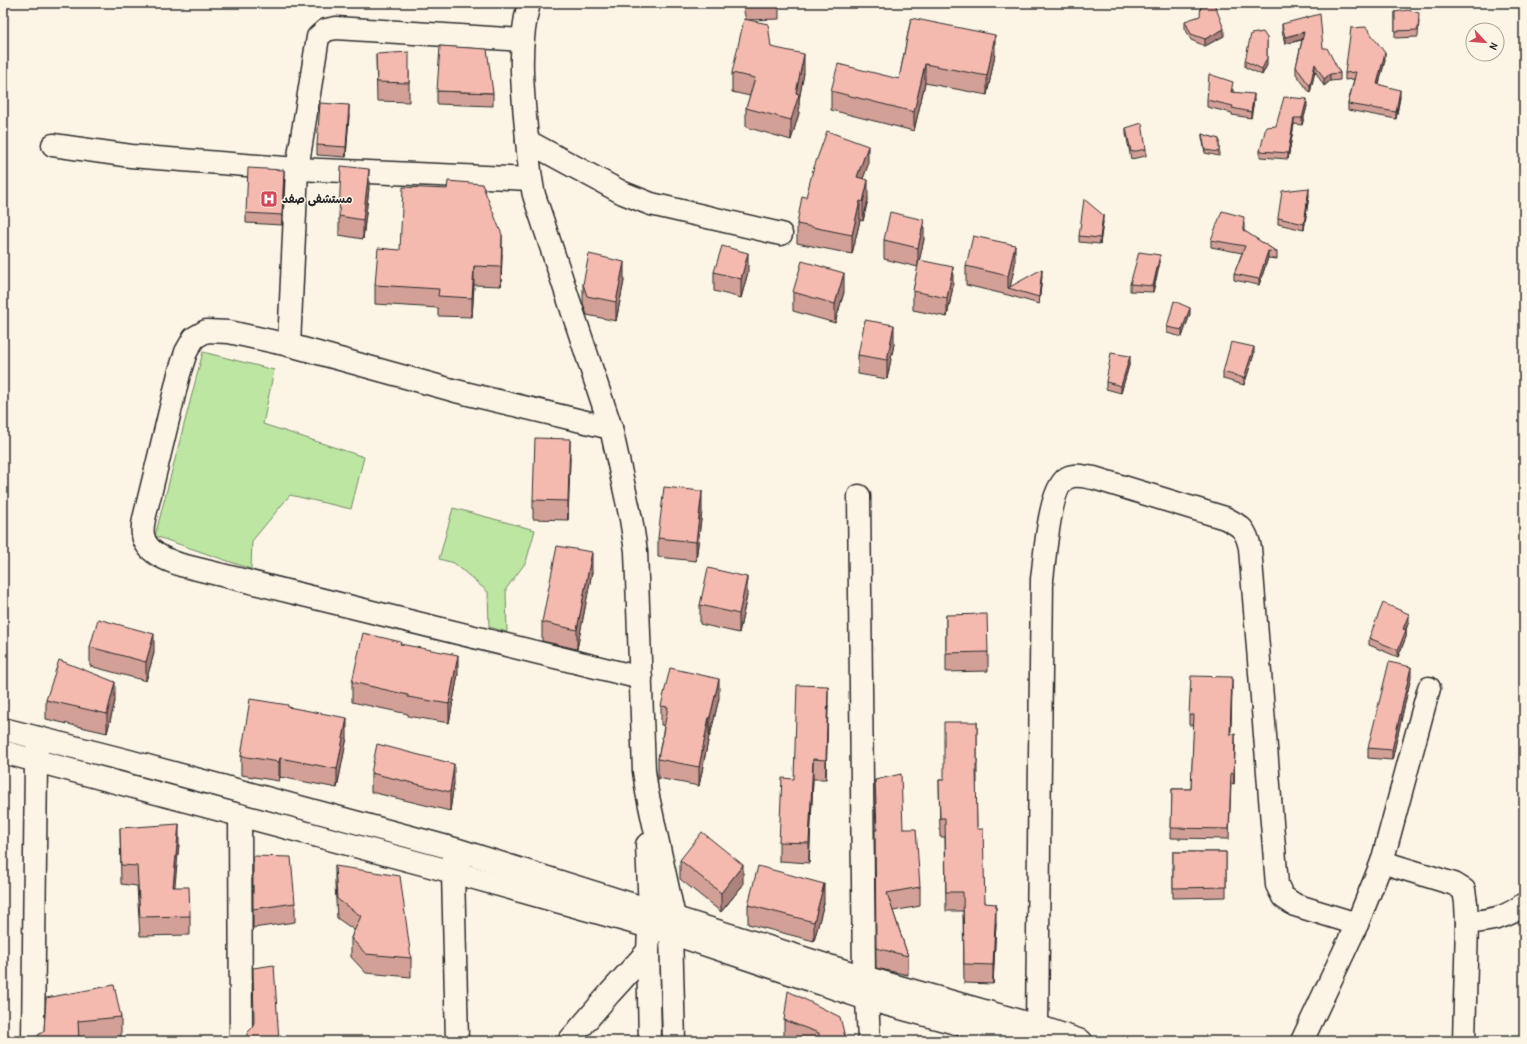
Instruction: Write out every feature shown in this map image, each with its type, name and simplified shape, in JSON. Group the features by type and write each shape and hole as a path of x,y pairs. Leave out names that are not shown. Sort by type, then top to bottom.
{"street":[{"path":"529,3 522,40 522,84 530,179 611,428 631,519 636,551 644,771 672,925 674,1041"},
{"path":"289,345 297,169 318,37 326,30 336,28 522,40"},
{"path":"527,141 623,193 651,204 781,234"},
{"path":"53,145 131,156 297,169 530,179"},
{"path":"611,428 456,391 289,345 229,332 206,331 194,338 186,352 179,374 144,519 143,535 149,548 163,558 181,565 641,678"},
{"path":"1030,1034 1042,579 1053,502 1058,488 1068,477 1079,476 1094,478 1224,518 1238,525 1248,536 1277,885 1282,897 1295,905 1356,924"},
{"path":"859,496 864,977"},
{"path":"1302,1041 1356,924 1382,862 1429,688"},
{"path":"3,729 125,760 455,849 650,918 864,977 1030,1034"},
{"path":"32,1041 36,760 38,738"},
{"path":"3,752 453,872 650,918"},
{"path":"647,792 647,856 650,918 648,951 650,1041"},
{"path":"240,815 241,1041"},
{"path":"455,849 453,872 457,1041"},
{"path":"1382,862 1454,884 1464,890 1467,923 1464,1041"},
{"path":"1467,923 1500,918 1515,912 1524,904"},
{"path":"672,925 867,999 1030,1034 1081,1041"},
{"path":"569,1041 648,951"},
{"path":"867,999 869,1041"}],"green space":[{"path":"203,352 274,370 263,424 364,457 351,509 290,495 252,541 251,569 155,536"},
{"path":"453,508 535,530 526,562 506,589 507,632 489,627 488,592 454,563 439,559"}],"building":[{"path":"1201,3 1214,3 1224,29 1205,39 1191,34 1185,21 1200,16"},
{"path":"1408,10 1419,13 1418,30 1395,31 1395,12"},
{"path":"1320,14 1323,48 1327,48 1340,73 1330,74 1324,79 1315,64 1310,86 1296,67 1304,32 1285,37 1282,24"},
{"path":"911,18 995,35 987,76 925,64 914,112 831,91 838,64 899,79"},
{"path":"744,19 768,24 771,47 804,54 796,93 799,94 791,120 746,108 755,78 732,73"},
{"path":"1366,27 1385,53 1377,84 1400,90 1396,112 1348,104 1356,72 1345,73 1351,28"},
{"path":"1263,32 1267,38 1267,58 1262,69 1245,61 1251,34"},
{"path":"440,46 487,49 493,93 437,91"},
{"path":"409,52 409,83 377,82 376,54"},
{"path":"1209,74 1233,82 1231,92 1254,94 1251,112 1207,100"},
{"path":"1284,97 1307,99 1302,118 1294,118 1288,153 1260,151 1266,127 1276,126"},
{"path":"320,103 349,105 346,147 317,145"},
{"path":"1142,123 1146,149 1131,152 1126,128"},
{"path":"827,131 868,146 857,177 868,180 863,202 860,201 852,235 797,224 802,196 806,197 813,170"},
{"path":"1202,134 1219,139 1219,152 1205,150"},
{"path":"341,166 369,169 363,220 339,216"},
{"path":"248,168 284,170 282,215 246,213"},
{"path":"448,181 482,184 502,235 501,267 474,266 472,298 438,296 439,289 375,285 378,248 400,250 403,187 447,189"},
{"path":"1309,188 1304,224 1278,218 1282,191"},
{"path":"1084,199 1103,215 1100,238 1079,236"},
{"path":"1222,211 1244,217 1243,230 1277,252 1268,251 1259,279 1234,274 1245,246 1211,240"},
{"path":"890,212 924,220 918,248 884,240"},
{"path":"973,236 1015,245 1008,276 966,266"},
{"path":"722,246 748,253 741,279 714,272"},
{"path":"1139,252 1160,255 1153,286 1130,284"},
{"path":"589,254 624,262 616,302 587,296 583,284"},
{"path":"919,260 953,267 947,298 913,291"},
{"path":"802,261 844,273 835,304 793,292"},
{"path":"1042,269 1039,297 1008,288"},
{"path":"1174,301 1190,308 1182,330 1167,327"},
{"path":"865,320 894,325 887,360 858,355"},
{"path":"1231,342 1254,347 1244,378 1223,372"},
{"path":"1111,353 1130,356 1121,386 1106,382"},
{"path":"535,438 570,439 568,501 533,500"},
{"path":"664,487 702,491 696,542 658,538"},
{"path":"557,546 592,552 577,630 542,622"},
{"path":"708,568 747,577 739,614 700,605"},
{"path":"1383,603 1409,614 1403,629 1406,630 1398,650 1369,638"},
{"path":"987,614 988,652 946,653 946,615"},
{"path":"98,619 154,634 146,662 90,647"},
{"path":"363,633 401,642 400,644 458,655 449,704 408,697 408,695 352,682"},
{"path":"59,660 115,682 107,714 46,700"},
{"path":"1389,662 1411,667 1392,750 1368,748"},
{"path":"670,668 719,679 709,717 699,767 658,759 668,707 661,706"},
{"path":"1191,676 1232,677 1230,734 1235,734 1234,774 1231,773 1229,829 1171,828 1172,789 1191,789 1194,715 1189,715"},
{"path":"797,685 828,686 826,760 813,759 809,843 779,842 782,778 794,779"},
{"path":"250,699 288,705 288,707 347,718 337,769 280,758 279,762 241,756"},
{"path":"944,722 977,722 977,829 983,829 985,903 996,904 993,965 964,964 963,892 946,892 945,818 940,818 939,780 944,780"},
{"path":"377,744 454,764 450,792 371,773"},
{"path":"901,774 903,829 916,829 920,887 887,893 908,956 876,948 875,830 877,830 875,780"},
{"path":"179,824 173,887 189,887 190,916 140,917 137,866 121,865 120,828"},
{"path":"702,832 743,865 721,893 680,860"},
{"path":"1173,852 1226,852 1226,887 1173,888"},
{"path":"253,856 291,857 295,903 253,909"},
{"path":"335,866 400,876 411,958 366,954 351,938 361,916 337,899"},
{"path":"758,866 824,884 814,922 748,905"},
{"path":"274,965 279,1041 247,1041 247,1033 252,1028 254,1022 253,968"},
{"path":"114,985 121,1017 78,1021 79,1041 38,1041 38,1035 44,1031 46,998"},
{"path":"788,991 840,1017 846,1041 819,1041 819,1033 784,1020"},
{"path":"919,1036 935,1041 916,1041"}],"place":[{"name":"مستشفى صفد","path":"269,199"}]}
